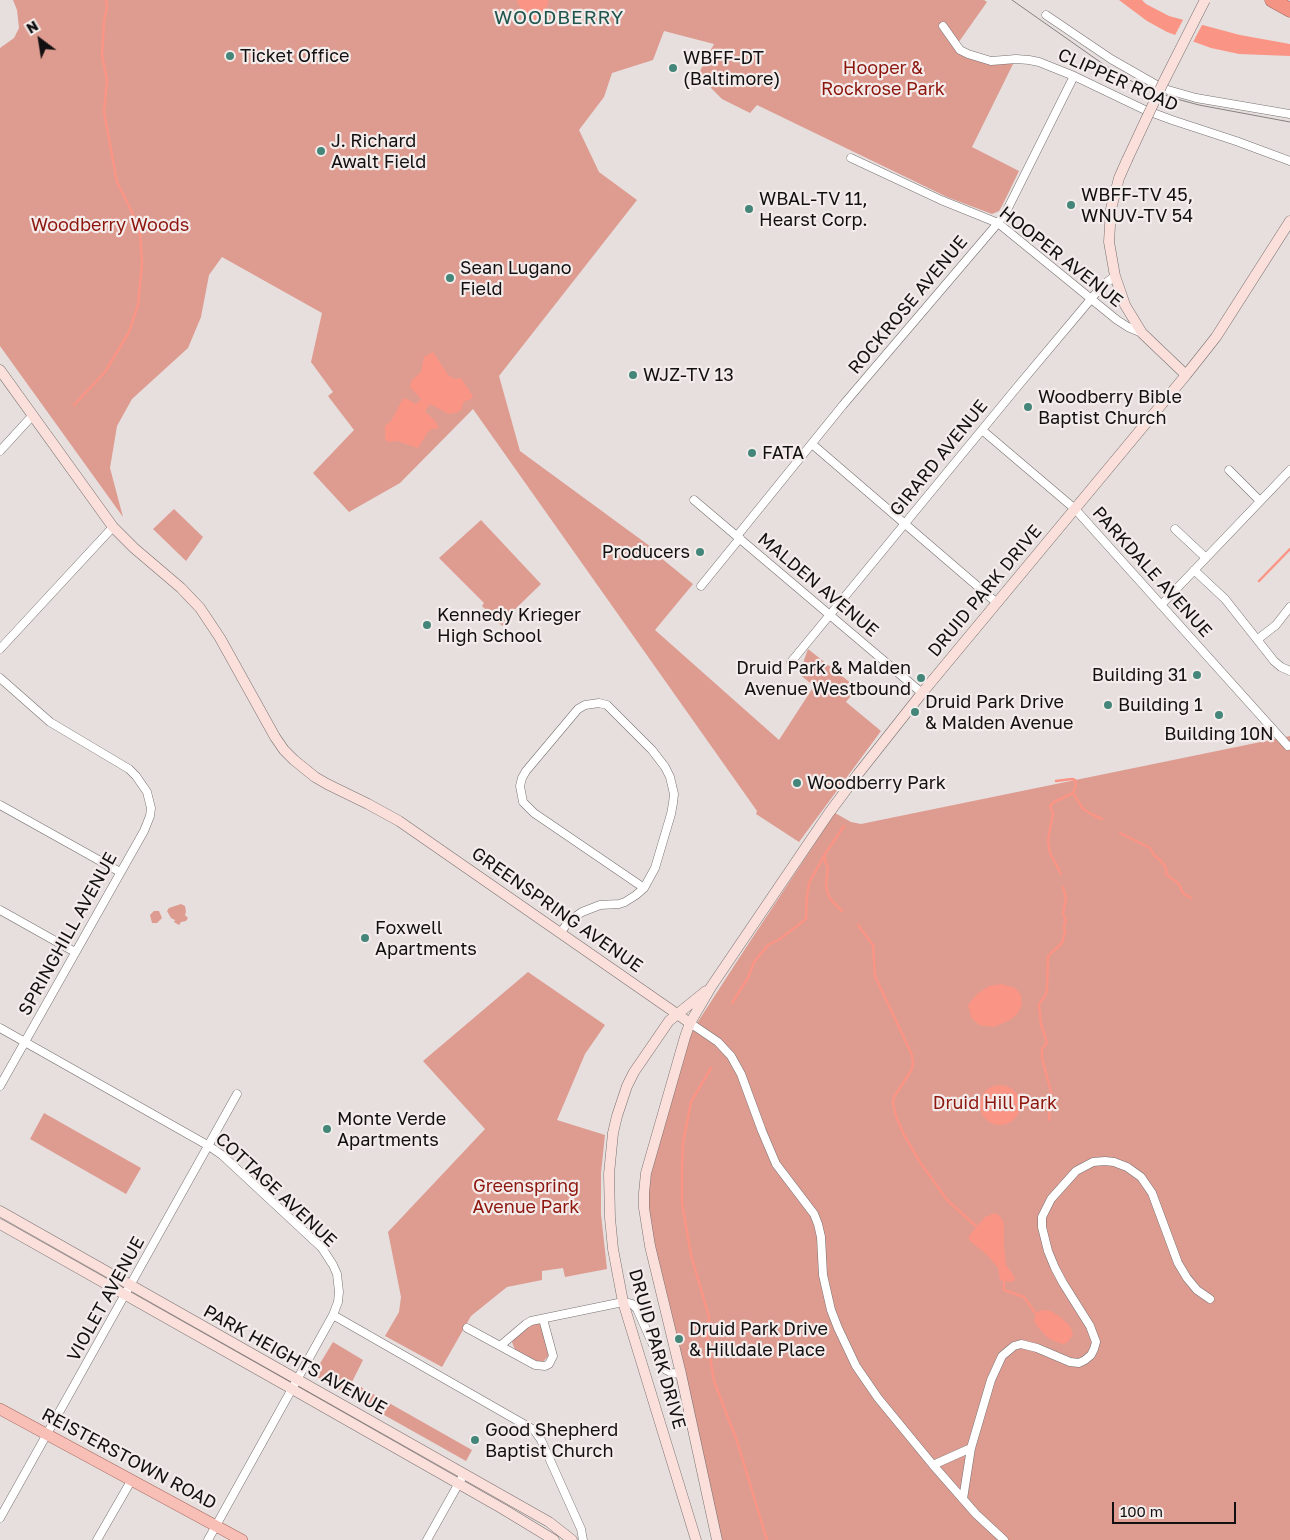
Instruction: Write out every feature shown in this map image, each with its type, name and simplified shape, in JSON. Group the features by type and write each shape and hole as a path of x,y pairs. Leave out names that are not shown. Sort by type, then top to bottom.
{"highway":[{"path":"1272,0 1290,10"}],"main road":[{"path":"1186,376 1142,333 1125,305 1115,276 1110,245 1111,208 1119,178 1127,160 1205,0"},
{"name":"DRUID PARK DRIVE","path":"717,1540 681,1374 650,1246 644,1193 646,1173 651,1154 690,1022 711,987 829,813 922,693 1186,376 1232,315 1290,221"},
{"name":"GREENSPRING AVENUE","path":"0,370 113,527 134,548 181,588 200,608 220,638 275,737 294,760 315,777 375,807 399,822 690,1022"},
{"name":"DRUID PARK DRIVE","path":"696,1540 623,1302 610,1218 609,1174 613,1133 622,1098 634,1072 662,1030 678,1013 711,987"},
{"name":"PARK HEIGHTS AVENUE","path":"0,1211 131,1285 458,1484 554,1540"},
{"name":"PARK HEIGHTS AVENUE","path":"0,1224 125,1295 464,1474 549,1522 572,1540"},
{"name":"REISTERSTOWN ROAD","path":"0,1409 242,1540"}],"street":[{"path":"1046,15 1111,59 1168,90 1196,98 1290,114"},
{"name":"CLIPPER ROAD","path":"943,26 960,50 968,54 991,60 1029,60 1040,62 1145,110 1290,161"},
{"name":"ROCKROSE AVENUE","path":"701,586 812,444 998,223 1007,210 1074,76"},
{"name":"HOOPER AVENUE","path":"851,158 941,200 998,223 1117,320 1142,333"},
{"name":"GIRARD AVENUE","path":"791,662 1091,299 1102,286 1115,276"},
{"path":"0,451 33,415"},
{"name":"PARKDALE AVENUE","path":"982,430 1075,509 1288,746"},
{"path":"812,444 997,603"},
{"path":"1229,470 1260,500"},
{"path":"1161,605 1290,470"},
{"name":"MALDEN AVENUE","path":"694,500 922,693"},
{"path":"0,649 113,527"},
{"path":"1175,529 1206,558"},
{"path":"1194,570 1225,599 1274,661 1290,671"},
{"path":"1258,639 1276,625 1290,607"},
{"name":"SPRINGHILL AVENUE","path":"0,678 50,722 118,762 136,776 147,792 150,816 148,823 0,1086"},
{"path":"561,932 569,922 582,912 594,906 625,902 644,888 655,868 671,814 674,794 670,777 652,750 607,705 585,704 578,709 526,771 520,786 524,802 534,813 644,888"},
{"path":"0,805 120,872"},
{"path":"0,910 75,952"},
{"name":"GREENSPRING AVENUE","path":"690,1022 718,1042 732,1056 741,1074 776,1164 814,1214 821,1237 823,1275 831,1310 856,1366 878,1398 933,1465 962,1499 1004,1540"},
{"name":"COTTAGE AVENUE","path":"0,1028 222,1155 322,1248 334,1265 339,1284 338,1302 333,1316 208,1540"},
{"name":"VIOLET AVENUE","path":"0,1518 238,1094"},
{"path":"962,1499 972,1448 991,1380 1002,1356 1007,1350 1021,1344 1028,1345 1070,1362 1079,1363 1086,1360 1094,1349 1096,1342 1090,1326 1055,1268 1047,1249 1042,1227 1042,1217 1051,1199 1076,1171 1094,1162 1105,1161 1127,1167 1141,1177 1152,1193 1178,1263 1197,1290 1210,1299"},
{"path":"500,1346 528,1322 623,1302 632,1304 638,1309 666,1370 681,1374"},
{"path":"333,1316 534,1430 541,1440 581,1529 583,1540"},
{"path":"467,1328 535,1365 545,1366 549,1364 553,1356 543,1319"},
{"path":"933,1465 972,1448"},
{"path":"427,1540 464,1474"},
{"path":"98,1540 131,1481"}],"green space":[{"path":"13,0 984,0 987,2 956,46 968,55 1014,62 972,147 1019,171 999,211 992,214 947,197 757,105 750,113 722,99 698,75 714,44 664,31 653,60 612,73 604,97 579,130 599,172 637,200 499,376 520,451 651,547 650,549 693,584 655,630 779,740 814,686 799,674 808,649 857,688 846,702 881,731 799,842 756,814 757,811 473,409 400,483 349,512 313,473 354,430 328,396 333,392 311,362 322,313 222,257 209,275 201,317 188,348 132,399 117,426 110,468 123,517 0,346 0,48 14,38 19,28 17,10"},
{"path":"174,509 203,537 186,561 153,529"},
{"path":"481,520 541,584 506,618 503,626 482,606 484,603 439,558"},
{"name":"Druid Hill Park","path":"1290,736 1290,1540 721,1540 650,1223 648,1207 649,1173 688,1037 835,813 851,822 861,824"},
{"path":"181,904 185,906 185,915 188,918 179,925 174,922 175,920 171,918 167,911 169,908"},
{"path":"154,911 159,911 162,918 157,923 152,923 150,915"},
{"name":"Greenspring Avenue Park","path":"528,972 605,1025 585,1054 557,1120 605,1135 601,1173 601,1214 607,1269 565,1277 563,1268 542,1271 542,1280 507,1287 471,1316 442,1367 385,1336 399,1312 401,1297 388,1232 485,1129 423,1061"},
{"path":"44,1113 141,1168 126,1194 30,1139"},
{"path":"540,1323 549,1349 549,1355 543,1362 538,1363 515,1350 512,1342 530,1325"},
{"path":"333,1342 363,1360 352,1382 472,1450 466,1461 313,1375"}],"shaded area":[{"path":"517,0 548,0 548,4 541,17 532,21 527,19"},
{"path":"1119,0 1142,0 1169,16 1240,35 1290,44 1290,56 1239,54 1211,48 1167,32 1147,21"},
{"path":"433,352 449,376 455,379 461,378 473,396 471,399 463,402 459,412 449,414 430,404 425,411 439,428 428,432 418,448 397,441 387,442 385,426 391,421 402,400 405,398 416,404 421,399 410,387 412,380 421,372 424,357"},
{"path":"1002,984 1015,988 1021,995 1022,1005 1018,1013 1010,1020 994,1027 979,1025 971,1017 968,1005 977,994 989,986"},
{"path":"996,1085 1004,1085 1011,1088 1017,1094 1020,1105 1017,1116 1011,1122 1004,1125 996,1125 989,1122 983,1116 980,1109 980,1101 983,1094 989,1088"},
{"path":"995,1213 1000,1216 1004,1223 1006,1265 1015,1277 1014,1281 1011,1282 1000,1280 998,1268 987,1255 969,1240 969,1236 985,1217"},
{"path":"1045,1310 1059,1316 1069,1325 1073,1335 1067,1343 1062,1344 1048,1338 1036,1325 1034,1320 1036,1314 1039,1311"}],"pier":[{"path":"1184,18 1203,23 1192,44 1174,37"}],"waterway":[{"path":"74,405 105,372 129,332 138,305 142,264 140,234 117,182 104,112 107,80 102,55 104,21 107,7 106,0"},
{"path":"1259,581 1290,549"},
{"path":"1056,781 1072,779 1075,780 1076,786 1073,793 1054,802 1050,806 1053,813 1048,840 1050,853 1061,874"},
{"path":"1073,793 1083,809 1102,819"},
{"path":"732,1003 748,978 754,962 768,945 780,939 806,919 809,883 825,854 844,826"},
{"path":"1120,833 1150,848 1166,868 1166,874 1179,884 1183,893 1191,898"},
{"path":"825,855 828,868 826,885 828,894 842,911"},
{"path":"1049,1120 1051,1092 1042,1058 1042,1049 1047,1043 1041,1024 1039,1004 1047,990 1048,956 1062,943 1065,932 1066,920 1063,914 1066,898 1063,887"},
{"path":"858,925 873,945 875,976 912,1055 912,1069 894,1097 893,1103 896,1116 904,1135 920,1162 947,1200 978,1228"},
{"path":"711,1068 691,1102 683,1143 682,1203 691,1255 709,1317 707,1339 714,1381 737,1441 767,1540"},
{"path":"1004,1281 1004,1290 1024,1297 1036,1314"}],"tram line":[{"path":"1012,0 1103,64 1133,82 1173,98 1199,105 1290,122"}],"place":[{"name":"Ticket Office","path":"230,56"},
{"name":"WBFF-DT (Baltimore)","path":"673,68"},
{"name":"J. Richard Awalt Field","path":"321,151"},
{"name":"WBFF-TV 45, WNUV-TV 54","path":"1071,205"},
{"name":"WBAL-TV 11, Hearst Corp.","path":"749,209"},
{"name":"Sean Lugano Field","path":"450,278"},
{"name":"WJZ-TV 13","path":"633,375"},
{"name":"Woodberry Bible Baptist Church","path":"1028,407"},
{"name":"FATA","path":"752,453"},
{"name":"Producers","path":"700,552"},
{"name":"Kennedy Krieger High School","path":"427,625"},
{"name":"Building 31","path":"1197,675"},
{"name":"Druid Park & Malden Avenue Westbound","path":"921,678"},
{"name":"Building 1","path":"1108,705"},
{"name":"Druid Park Drive & Malden Avenue","path":"915,712"},
{"name":"Building 10N","path":"1219,715"},
{"name":"Woodberry Park","path":"797,783"},
{"name":"Foxwell Apartments","path":"365,938"},
{"name":"Monte Verde Apartments","path":"327,1129"},
{"name":"Druid Park Drive & Hilldale Place","path":"679,1339"},
{"name":"Good Shepherd Baptist Church","path":"475,1440"}],"district":[{"name":"WOODBERRY","path":"559,18"}],"park label":[{"name":"Hooper & Rockrose Park","path":"883,78"},
{"name":"Woodberry Woods","path":"110,225"}]}
